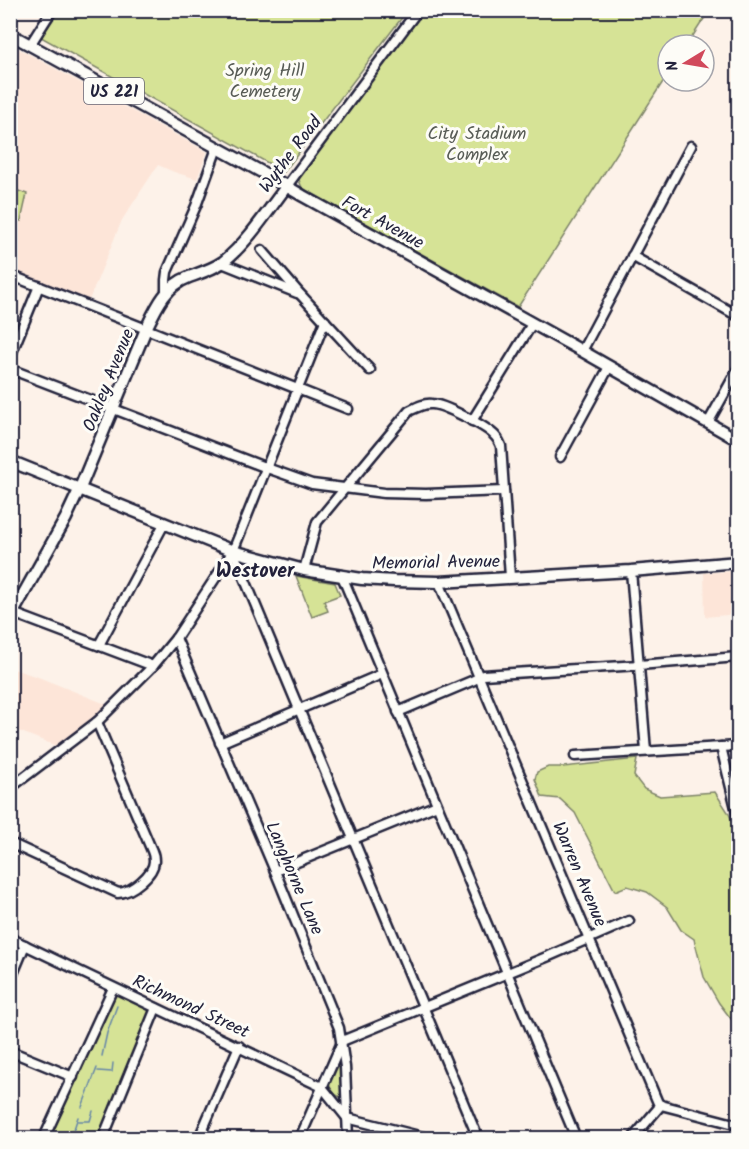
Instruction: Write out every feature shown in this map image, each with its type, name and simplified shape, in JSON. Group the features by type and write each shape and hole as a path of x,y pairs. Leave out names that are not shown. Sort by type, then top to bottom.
{"main road":[{"name":"Fort Avenue","path":"10,34 269,176 738,440"},
{"name":"Wythe Road","path":"166,292 185,278 222,262 242,243 286,187"},
{"name":"Oakley Avenue","path":"11,614 66,518 146,329 166,292"},
{"name":"Memorial Avenue","path":"10,461 232,551 304,570 342,576 439,582 631,571 738,562"}],"street":[{"path":"30,45 52,10"},
{"name":"Wythe Road","path":"286,187 418,10"},
{"path":"582,351 691,146"},
{"name":"Oakley Avenue","path":"166,292 166,277 217,148"},
{"path":"262,250 370,370"},
{"path":"632,256 738,316"},
{"path":"222,262 300,294"},
{"path":"10,275 348,409"},
{"path":"10,357 39,286"},
{"path":"10,788 97,722 153,666 176,638 232,551 325,321"},
{"path":"472,421 532,324"},
{"path":"560,457 609,367"},
{"path":"10,369 312,484 384,493 504,491"},
{"path":"708,423 738,369"},
{"path":"304,570 317,522 409,411 429,403 439,405 472,421 492,432 499,441 510,577"},
{"path":"99,645 164,524"},
{"path":"232,551 478,1138"},
{"path":"631,571 646,751"},
{"path":"342,576 576,1138"},
{"name":"Warren Avenue","path":"439,582 656,1099 661,1105"},
{"path":"11,614 153,666"},
{"name":"Langhorne Lane","path":"176,638 339,1028 345,1067 348,1138"},
{"path":"398,712 483,675 738,657"},
{"path":"220,743 382,674"},
{"path":"10,843 122,894 132,890 151,870 154,861 152,851 97,722"},
{"path":"575,756 738,746"},
{"path":"721,747 738,816"},
{"path":"274,871 437,805"},
{"path":"300,1138 342,1041 629,921"},
{"name":"Richmond Street","path":"10,938 322,1087 347,1118"},
{"path":"10,981 26,945"},
{"path":"44,1138 113,988"},
{"path":"103,1138 156,1008"},
{"path":"199,1138 239,1046"},
{"path":"10,1051 73,1077"},
{"path":"633,1138 661,1105 738,1125"},
{"path":"347,1118 427,1138"}],"shaded area":[{"path":"10,44 207,152 197,179 158,165 122,220 89,300 11,269"},
{"path":"738,571 738,614 705,617 704,573"},
{"path":"10,668 38,677 108,705 108,707 59,747 11,728"}],"green space":[{"name":"Spring Hill Cemetery","path":"59,11 407,11 284,172 41,37"},
{"name":"City Stadium Complex","path":"423,11 709,11 695,33 656,33 656,93 518,307 302,188 299,180 301,172"},
{"path":"10,188 27,194 21,221 12,219 16,209"},
{"path":"296,576 335,583 340,595 324,601 328,611 312,617"},
{"path":"637,759 634,776 644,789 660,796 715,792 738,833 738,1028 719,1003 704,977 694,939 681,930 667,907 647,892 627,886 615,891 575,813 560,799 542,797 535,779 537,772 548,767"},
{"path":"115,993 153,1010 99,1138 50,1138"},
{"path":"339,1065 343,1095 340,1097 332,1091 328,1081 335,1066"}],"waterway":[{"path":"102,1056 107,1033 117,1006"},
{"path":"98,1071 112,1072 113,1063"},
{"path":"82,1107 97,1068"},
{"path":"78,1121 90,1121 93,1111"},
{"path":"62,1138 74,1129 78,1117"}],"district":[{"name":"Westover","path":"255,570"}]}
